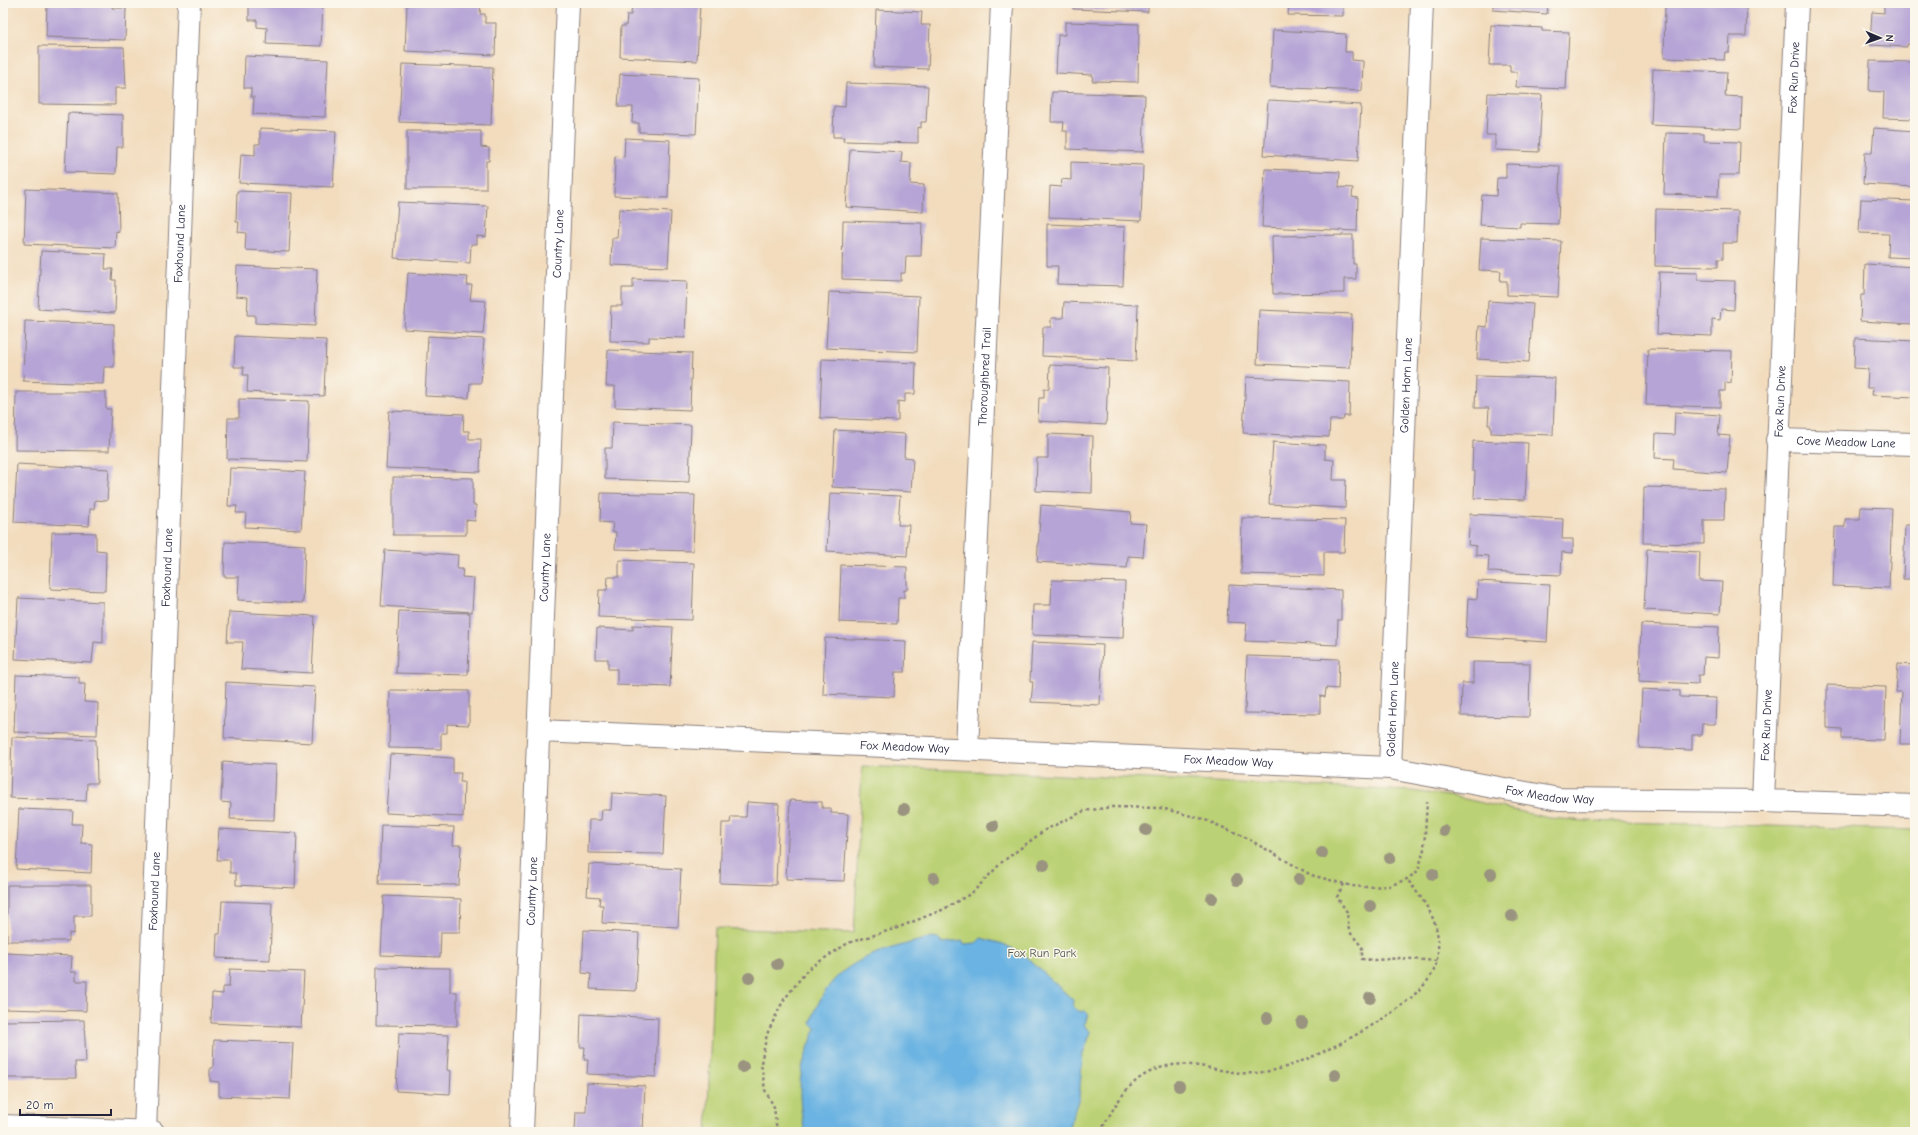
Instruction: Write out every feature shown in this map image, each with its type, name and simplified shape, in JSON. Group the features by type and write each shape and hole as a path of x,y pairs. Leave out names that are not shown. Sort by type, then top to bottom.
{"street":[{"name":"Foxhound Lane","path":"145,1132 189,3"},
{"name":"Country Lane","path":"522,1132 568,3"},
{"name":"Thoroughbred Trail","path":"967,749 1002,3"},
{"name":"Golden Horn Lane","path":"1390,768 1422,3"},
{"name":"Fox Run Drive","path":"1763,801 1777,440 1797,3"},
{"name":"Cove Meadow Lane","path":"1777,440 1915,444"},
{"name":"Fox Meadow Way","path":"539,731 1390,768 1559,799 1763,801 1915,806"},
{"path":"3,1126 153,1132"}],"path":[{"path":"777,1132 774,1107 765,1090 761,1064 767,1034 783,1002 808,969 848,943 897,928 942,910 972,893 1002,862 1045,830 1084,811 1112,807 1161,808 1203,819 1243,836 1311,875 1344,884 1366,887 1389,886 1407,879 1418,871 1424,849 1430,775"},
{"path":"1100,1132 1124,1091 1142,1075 1163,1066 1187,1065 1228,1072 1247,1073 1279,1069 1351,1039 1413,997 1427,983 1436,962 1439,944 1435,923 1429,909 1407,879"},
{"path":"1344,884 1337,897 1348,912 1349,931 1362,947 1362,959 1375,960 1400,958 1436,962"}],"green space":[{"name":"Fox Run Park","path":"862,766 1412,791 1456,797 1549,818 1585,821 1915,830 1915,1132 707,1132 715,928 854,933"}],"water":[{"path":"932,937 938,938 943,943 963,941 964,944 976,943 981,938 1003,944 1022,953 1073,1000 1074,1008 1081,1012 1084,1010 1089,1015 1084,1025 1091,1032 1083,1054 1079,1098 1067,1132 805,1132 800,1102 800,1081 804,1062 816,1028 811,1023 819,1002 830,985 843,972 857,962 874,954"}],"building":[{"path":"47,3 112,3 112,8 126,8 125,40 46,37"},
{"path":"249,3 323,3 321,46 266,44 267,28 257,27 257,20 249,20"},
{"path":"407,3 481,3 480,14 485,14 485,23 496,23 495,55 405,51"},
{"path":"632,3 700,3 697,61 620,57 621,26 626,26 627,15 631,15"},
{"path":"1073,3 1148,3 1148,12 1073,9"},
{"path":"1289,3 1343,3 1343,16 1288,15"},
{"path":"1493,3 1548,3 1547,14 1493,10"},
{"path":"1665,3 1747,4 1746,36 1730,36 1729,52 1725,52 1724,60 1664,58"},
{"path":"1884,3 1915,3 1915,44 1907,44 1907,47 1870,45 1872,12 1884,13"},
{"path":"876,10 922,12 921,25 930,25 928,69 874,67"},
{"path":"1065,22 1139,24 1138,82 1092,81 1093,75 1056,73 1058,35 1065,35"},
{"path":"1491,25 1542,28 1542,31 1569,32 1566,89 1516,87 1517,72 1510,72 1510,65 1489,65"},
{"path":"1273,30 1346,34 1345,52 1352,52 1352,60 1363,61 1362,91 1270,87"},
{"path":"39,46 124,47 126,88 115,88 115,105 39,104"},
{"path":"245,56 328,60 325,117 253,114 254,97 251,97 251,88 244,88"},
{"path":"1870,61 1915,62 1915,119 1883,118 1884,92 1869,91"},
{"path":"402,64 493,67 491,125 399,122"},
{"path":"1653,69 1727,72 1725,96 1742,97 1741,129 1651,125"},
{"path":"620,74 699,78 696,134 639,132 639,123 632,123 633,107 618,107"},
{"path":"846,83 928,86 926,122 921,122 921,128 918,127 918,143 843,141 844,137 833,137 834,106 845,107"},
{"path":"1052,92 1145,95 1143,152 1067,149 1067,131 1063,131 1064,122 1051,122"},
{"path":"1488,93 1542,95 1539,152 1495,150 1495,135 1486,135"},
{"path":"1268,100 1361,105 1358,161 1264,155"},
{"path":"68,113 123,115 123,147 117,147 116,174 65,172"},
{"path":"260,128 336,131 333,187 239,183 241,154 255,155 255,144 260,144"},
{"path":"1874,128 1915,131 1915,187 1863,184 1865,153 1872,153"},
{"path":"407,131 481,131 481,147 489,148 489,161 486,161 486,189 407,189"},
{"path":"1666,133 1704,134 1704,141 1740,142 1739,175 1719,175 1718,196 1664,194"},
{"path":"625,138 670,140 668,198 614,196 615,156 624,157"},
{"path":"850,149 902,152 901,162 911,163 910,184 924,185 923,212 846,207"},
{"path":"1071,162 1143,165 1141,221 1049,217 1050,186 1061,187 1062,179 1071,180"},
{"path":"1506,164 1560,166 1558,224 1520,223 1520,227 1480,225 1482,195 1496,196 1497,178 1506,178"},
{"path":"1265,169 1340,172 1339,187 1353,188 1352,197 1358,198 1357,231 1262,227"},
{"path":"26,189 118,193 119,232 116,231 115,248 24,244"},
{"path":"237,191 292,193 289,252 245,250 246,233 238,232 239,222 236,222"},
{"path":"1861,199 1915,201 1915,258 1888,257 1889,234 1859,233"},
{"path":"398,202 488,206 486,237 477,236 477,244 471,244 470,263 394,258"},
{"path":"619,209 671,212 668,267 611,265 612,238 617,238"},
{"path":"1656,209 1738,211 1737,243 1723,243 1723,259 1718,259 1718,267 1655,266"},
{"path":"843,221 922,223 921,256 906,256 905,273 901,273 901,281 842,279"},
{"path":"1047,224 1125,227 1123,286 1057,284 1058,266 1047,266"},
{"path":"1353,235 1353,264 1356,264 1356,279 1344,279 1344,293 1273,294 1272,236"},
{"path":"1481,238 1561,241 1558,297 1507,295 1507,281 1500,281 1501,271 1479,270"},
{"path":"41,251 106,254 105,269 113,269 112,280 116,280 115,313 38,309"},
{"path":"1865,264 1915,267 1913,324 1860,321 1861,295 1864,295"},
{"path":"237,266 317,269 315,326 255,323 255,315 247,315 248,297 236,296"},
{"path":"1659,272 1698,273 1698,280 1735,281 1734,310 1721,309 1720,320 1712,319 1712,336 1657,334"},
{"path":"408,273 468,277 467,285 472,285 470,300 486,301 483,334 404,329"},
{"path":"633,279 687,281 685,338 649,337 649,342 610,341 611,306 622,306 622,288 633,288"},
{"path":"829,292 919,296 917,352 826,348"},
{"path":"1488,301 1533,304 1529,362 1477,359 1479,326 1487,327"},
{"path":"1064,302 1138,305 1136,361 1042,356 1043,327 1051,327 1051,318 1063,318"},
{"path":"1259,310 1352,314 1350,368 1257,364"},
{"path":"25,321 114,324 114,367 104,367 103,384 23,381"},
{"path":"235,336 326,340 324,396 247,392 248,375 243,375 244,367 234,367"},
{"path":"428,336 484,339 481,383 470,383 469,398 425,396"},
{"path":"1855,338 1915,341 1915,397 1872,395 1873,388 1867,388 1868,369 1854,368"},
{"path":"1648,349 1732,351 1731,383 1725,382 1725,391 1720,391 1720,407 1646,405"},
{"path":"608,350 692,353 690,410 615,407 615,386 606,386"},
{"path":"822,359 916,363 915,394 905,394 905,402 898,401 898,421 820,418"},
{"path":"1050,365 1108,368 1106,425 1038,421 1039,398 1044,398 1044,389 1049,389"},
{"path":"1476,376 1555,378 1553,435 1491,433 1491,425 1488,425 1489,408 1475,408"},
{"path":"1246,377 1350,382 1349,416 1344,416 1343,420 1330,420 1329,437 1243,433"},
{"path":"16,392 106,392 106,409 111,409 109,451 15,450"},
{"path":"239,399 309,401 307,462 227,459 228,418 239,418"},
{"path":"389,411 464,414 463,431 469,431 469,439 481,439 480,472 386,468"},
{"path":"1675,412 1720,415 1718,435 1730,436 1727,473 1673,469 1674,459 1655,458 1656,434 1674,435"},
{"path":"613,422 691,425 689,482 605,479 605,448 612,448"},
{"path":"835,430 905,434 904,457 913,458 911,492 832,487"},
{"path":"1048,434 1093,436 1092,493 1036,491 1037,458 1048,458"},
{"path":"1473,441 1528,443 1525,500 1474,498 1475,471 1472,471"},
{"path":"1273,442 1325,445 1325,459 1334,460 1333,480 1346,480 1345,508 1269,504"},
{"path":"17,464 109,469 107,501 95,500 94,509 90,509 89,526 14,522"},
{"path":"230,468 305,472 301,530 245,527 246,513 236,513 237,506 228,506"},
{"path":"393,477 473,478 473,505 476,505 475,521 466,520 466,535 393,535"},
{"path":"1644,487 1725,489 1724,520 1704,520 1704,544 1643,543"},
{"path":"601,493 695,495 693,551 615,549 616,532 612,532 613,523 600,522"},
{"path":"830,493 900,496 898,525 909,525 907,556 827,551"},
{"path":"1041,505 1131,512 1130,523 1146,524 1143,557 1128,556 1127,568 1037,562"},
{"path":"1861,507 1892,508 1889,588 1833,586 1835,527 1845,527 1845,519 1860,519"},
{"path":"1470,514 1563,519 1562,539 1573,539 1573,553 1562,552 1561,575 1488,572 1489,556 1476,555 1476,546 1468,545"},
{"path":"1242,518 1345,520 1344,552 1324,552 1324,576 1241,574"},
{"path":"1905,525 1915,525 1915,579 1903,579"},
{"path":"52,532 96,533 96,550 106,551 105,591 50,589"},
{"path":"225,542 305,545 303,603 238,600 239,577 224,577"},
{"path":"1647,549 1700,552 1699,581 1722,582 1720,614 1644,610"},
{"path":"385,550 458,555 457,569 463,569 462,577 474,578 472,612 381,606"},
{"path":"619,560 694,563 692,620 598,617 599,590 607,590 608,577 619,577"},
{"path":"841,565 907,567 907,590 904,590 904,598 898,598 897,624 839,622"},
{"path":"1052,580 1125,582 1123,638 1032,635 1033,605 1051,605"},
{"path":"1478,581 1550,585 1547,642 1466,637 1468,598 1477,599"},
{"path":"1229,585 1341,590 1341,620 1338,620 1337,645 1245,641 1247,623 1227,622"},
{"path":"18,598 103,602 103,643 94,642 92,663 15,659"},
{"path":"399,611 470,613 468,675 396,673"},
{"path":"229,612 315,616 312,673 241,669 243,642 227,642"},
{"path":"1641,624 1719,627 1718,658 1704,657 1703,675 1698,675 1698,684 1639,681"},
{"path":"633,625 673,627 670,687 617,685 617,669 608,669 608,659 596,659 597,628 633,630"},
{"path":"825,638 906,641 905,672 895,672 894,697 823,694"},
{"path":"1032,642 1103,645 1100,705 1031,702 1033,682 1030,682"},
{"path":"1247,656 1339,659 1338,689 1326,688 1325,697 1320,696 1320,714 1245,713"},
{"path":"1473,662 1530,663 1529,717 1461,716 1462,683 1473,683"},
{"path":"1898,664 1915,665 1915,744 1900,744 1902,692 1896,692"},
{"path":"16,675 79,677 79,684 85,684 84,702 98,703 97,735 14,732"},
{"path":"226,682 315,687 312,743 224,738"},
{"path":"1827,685 1886,687 1884,740 1842,739 1842,729 1827,728"},
{"path":"1642,689 1680,691 1680,697 1716,698 1715,724 1702,724 1701,735 1692,735 1692,750 1639,748"},
{"path":"390,690 469,691 469,725 447,724 447,733 441,733 441,749 389,748"},
{"path":"12,737 96,740 97,783 87,783 86,801 10,798"},
{"path":"390,754 453,758 453,773 461,773 460,782 464,782 463,817 386,813"},
{"path":"223,762 276,765 274,820 230,819 231,803 221,802"},
{"path":"612,793 666,796 663,854 588,853 589,820 601,820 602,810 611,810"},
{"path":"790,800 822,802 822,808 831,808 831,813 848,814 844,881 786,879"},
{"path":"747,802 779,804 776,885 720,883 722,823 730,823 731,817 746,817"},
{"path":"19,809 73,811 72,824 82,824 81,843 92,844 91,873 16,869"},
{"path":"381,825 454,827 453,845 461,845 459,885 379,884"},
{"path":"219,829 297,833 295,888 236,885 236,873 230,873 230,860 217,860"},
{"path":"589,864 681,869 678,927 602,923 603,905 599,905 600,897 587,896"},
{"path":"7,885 91,885 91,916 74,916 74,934 69,933 69,941 7,941"},
{"path":"384,896 461,899 460,932 441,932 440,957 381,955"},
{"path":"222,901 272,903 270,960 216,958 217,934 220,934"},
{"path":"584,930 639,933 636,991 590,989 591,974 582,973"},
{"path":"3,953 72,956 71,972 76,972 76,981 87,981 86,1011 3,1009"},
{"path":"377,967 450,968 450,992 457,992 457,1026 376,1025"},
{"path":"230,969 304,972 301,1027 211,1023 212,993 223,994 223,987 229,987"},
{"path":"581,1014 658,1018 656,1077 587,1074 588,1060 584,1060 585,1047 580,1047"},
{"path":"84,1020 86,1062 75,1062 76,1078 3,1078 3,1021"},
{"path":"399,1033 449,1035 447,1070 451,1071 450,1094 396,1091"},
{"path":"214,1040 293,1043 290,1099 219,1096 219,1082 210,1081 210,1068 213,1068"},
{"path":"587,1083 645,1086 643,1132 575,1132 576,1112 586,1112"}]}
